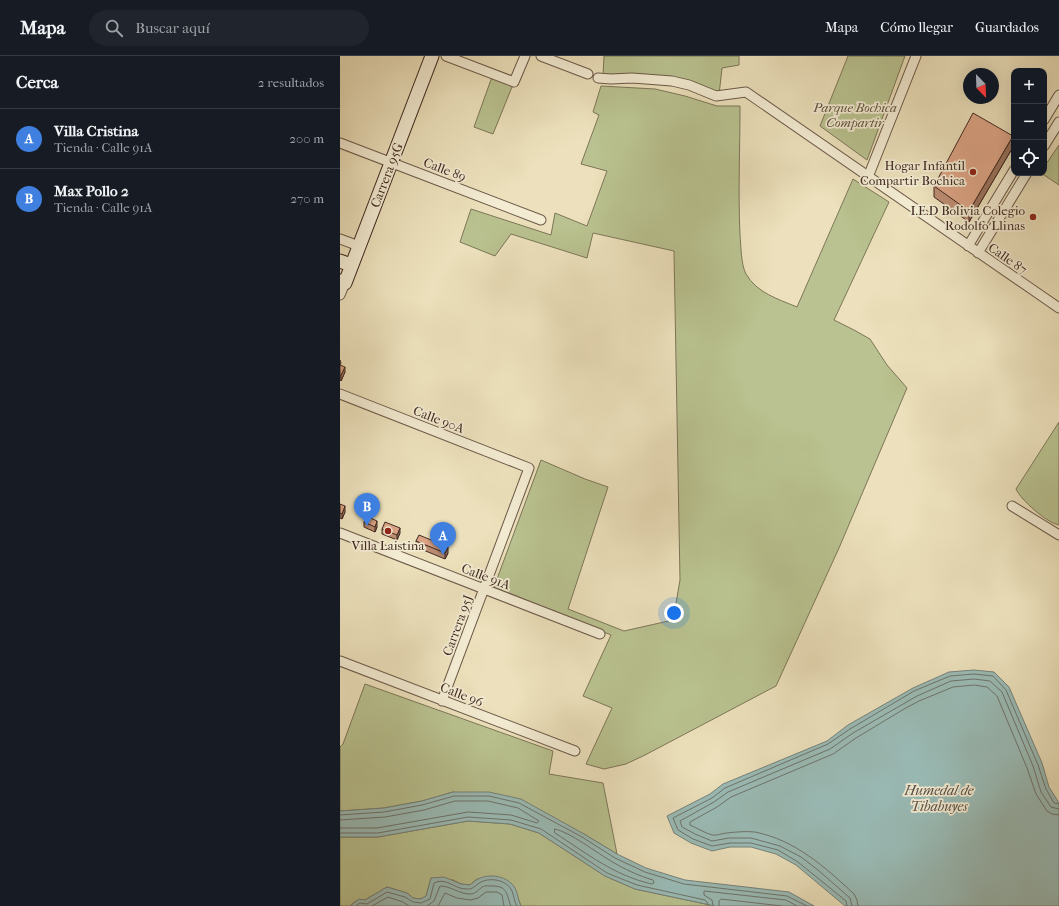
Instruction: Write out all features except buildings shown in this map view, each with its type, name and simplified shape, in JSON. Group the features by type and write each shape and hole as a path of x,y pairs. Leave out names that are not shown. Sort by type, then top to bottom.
{"street":[{"name":"Carrera 95G","path":"342,286 346,263 359,246 432,56"},
{"path":"446,56 514,82 525,56"},
{"path":"541,56 588,74"},
{"path":"868,177 916,56"},
{"name":"Calle 87","path":"598,78 632,78 672,81 705,90 716,96 746,92 1059,308"},
{"path":"1047,115 1059,95"},
{"path":"1047,141 1059,122"},
{"name":"Calle 89","path":"340,143 541,220"},
{"path":"968,246 1011,175"},
{"path":"978,253 1025,176"},
{"path":"340,239 359,246"},
{"name":"Calle 90A","path":"340,394 529,468"},
{"name":"Carrera 95J","path":"442,701 529,468"},
{"path":"1012,506 1059,535"},
{"name":"Calle 91A","path":"340,533 600,634"},
{"name":"Calle 96","path":"340,661 575,752"}],"green space":[{"path":"604,56 739,56 739,65 722,68 719,95 706,90 603,76"},
{"name":"Parque Bochica Compartir","path":"848,56 905,56 867,160 820,126"},
{"path":"493,74 514,82 493,134 474,127"},
{"path":"601,86 655,89 717,106 740,106 739,219 744,270 751,281 762,291 797,307 853,179 889,202 834,320 870,339 887,365 907,388 839,548 776,686 645,755 626,764 604,769 586,764 612,708 583,696 611,635 494,587 541,460 608,487 568,609 624,631 673,620 680,580 674,251 593,233 587,258 511,234 495,256 460,242 471,209 551,235 555,213 587,226 607,171 581,164 599,115 593,112"},
{"path":"1059,145 1059,185 1046,176 1047,176 1047,163"},
{"path":"1059,422 1059,525 1048,520 1035,510 1023,499 1016,489"},
{"path":"365,684 553,751 549,774 603,783 617,854 584,834 453,792 422,801 384,808 340,811 340,747 343,744"},
{"path":"468,821 510,824 539,833 605,876 635,889 715,906 521,906 515,889 477,879 470,885 461,884 453,880 431,878 426,897 420,899 413,898 407,893 387,887 365,900 356,901 350,906 340,906 340,837 378,837"}],"water":[{"name":"Humedal de Tibabuyes","path":"974,670 994,672 1009,687 1042,763 1049,787 1059,803 1059,906 845,906 796,865 776,854 751,847 730,847 712,851 691,843 674,833 667,816 710,794 723,784 827,741 848,725 913,688 949,672"},
{"path":"453,792 489,792 521,799 617,854 646,868 685,880 789,892 814,906 715,906 635,889 605,876 539,833 510,824 468,821 378,837 340,837 340,811 384,808 422,801"},
{"path":"493,876 503,878 515,888 521,906 350,906 359,899 365,900 387,887 407,893 413,898 420,899 426,896 431,878 444,877 461,884 470,885 483,877"}],"place":[{"name":"Hogar Infantil Compartir Bochica","path":"973,172"},
{"name":"I.E.D Bolivia Colegio Rodolfo Llinas","path":"1033,217"},
{"name":"Max Pollo 2","path":"367,526"},
{"name":"Villa Laistina","path":"388,531"},
{"name":"Villa Cristina","path":"443,555"}]}
